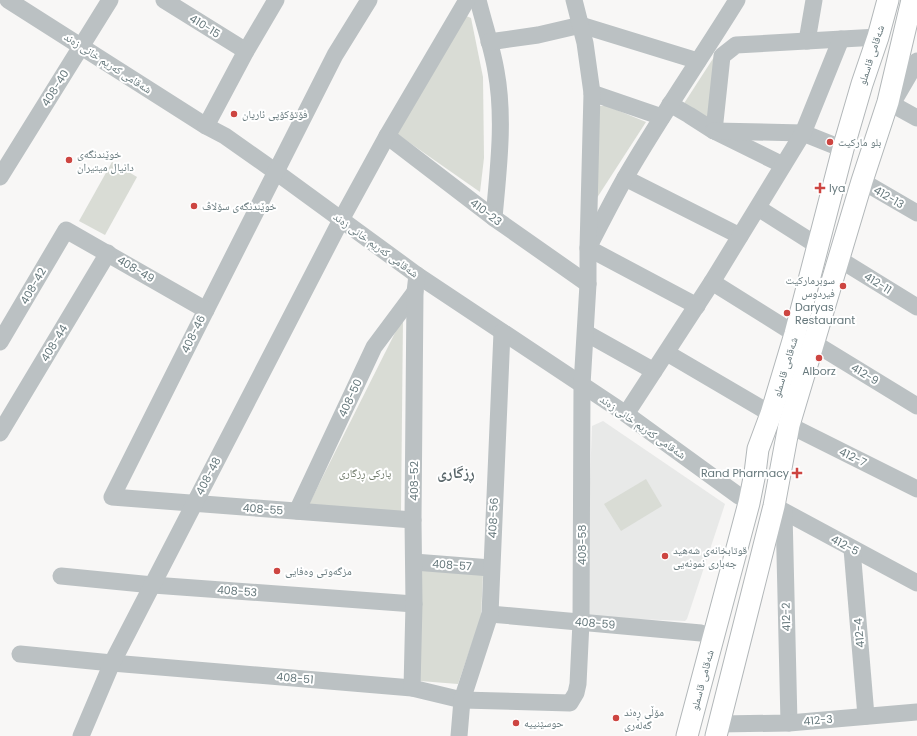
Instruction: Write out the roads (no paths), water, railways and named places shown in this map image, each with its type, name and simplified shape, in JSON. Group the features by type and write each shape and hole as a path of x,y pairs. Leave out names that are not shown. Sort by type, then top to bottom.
{"main road":[{"path":"718,730 779,509 783,458 789,425 862,181 890,103 911,5 885,1"},
{"name":"شەقامی قاسملو","path":"688,736 749,503 758,449 771,414 795,334 843,149 862,84 878,37 885,1"},
{"path":"676,736 701,633 739,496 758,449"},
{"name":"شەقامی قاسملو","path":"702,736 760,518 783,458"}],"street":[{"name":"شەقامی کەریم خانی زەند","path":"8,0 206,126 225,136 417,275 626,414 739,496"},
{"name":"408-40","path":"0,177 110,0"},
{"name":"410-15","path":"164,0 246,51"},
{"path":"206,126 246,51 276,0"},
{"name":"408-46","path":"112,497 336,55 369,0"},
{"name":"408-48","path":"82,736 112,663 341,220 387,136 466,0"},
{"path":"478,0 497,72 500,106 500,146 494,218"},
{"name":"408-58","path":"570,703 576,693 578,684 581,622 582,385 588,284 592,93 585,43 574,0"},
{"path":"696,306 588,248 625,178 737,0"},
{"path":"806,41 814,0"},
{"path":"490,42 538,35 581,25 698,61"},
{"path":"714,131 722,56 736,44 878,37"},
{"path":"626,414 712,282 803,133 841,39"},
{"path":"917,61 890,103 917,118"},
{"path":"592,93 689,115 714,131 783,165"},
{"path":"714,131 803,133 843,149"},
{"name":"410-23","path":"387,136 494,218 588,284"},
{"path":"625,178 740,236"},
{"name":"412-13","path":"862,181 917,213"},
{"path":"758,208 818,246"},
{"name":"408-49","path":"66,230 206,310"},
{"name":"408-42","path":"0,342 66,230"},
{"name":"408-44","path":"0,432 108,253"},
{"name":"412-11","path":"839,258 917,307"},
{"name":"408-52","path":"412,688 414,604 413,520 415,292 417,275"},
{"path":"712,282 795,334"},
{"name":"408-50","path":"297,511 374,347 415,292"},
{"name":"408-56","path":"459,736 462,700 490,614 502,332"},
{"path":"586,333 654,371"},
{"name":"412-9","path":"814,342 917,406"},
{"path":"667,353 771,414"},
{"name":"412-7","path":"789,425 917,489"},
{"name":"408-55","path":"112,497 413,520"},
{"name":"412-5","path":"779,509 917,583"},
{"name":"412-2","path":"779,509 788,723"},
{"name":"412-4","path":"852,549 866,716"},
{"name":"408-57","path":"414,562 491,568"},
{"name":"408-53","path":"61,576 153,585 414,604"},
{"name":"408-59","path":"490,614 701,633"},
{"name":"408-51","path":"20,654 412,688 462,700 570,703"},
{"name":"412-3","path":"718,730 917,712"}],"place":[{"name":"فۆتۆکۆپی ئاریان","path":"234,114"},
{"name":"بلو ماركيت","path":"830,142"},
{"name":"خوێندنگەی دانیال میتیران","path":"69,160"},
{"name":"lya","path":"820,188"},
{"name":"خوێندنگەی سۆلاڤ","path":"194,206"},
{"name":"سوبرمارکیت فیردوس","path":"843,286"},
{"name":"Daryas Restaurant","path":"787,313"},
{"name":"Alborz","path":"819,358"},
{"name":"Rand Pharmacy","path":"797,473"},
{"name":"قوتابخانەی شەهید جەباری نمونەیی","path":"665,556"},
{"name":"مزگەوتی وەفایی","path":"277,571"},
{"name":"مۆڵی ڕەند گەلەری","path":"616,718"},
{"name":"حوسێنییە","path":"516,723"}],"district":[{"name":"ڕزگاری","path":"456,472"}],"park label":[{"name":"پارکی ڕزگاری","path":"365,473"}]}
